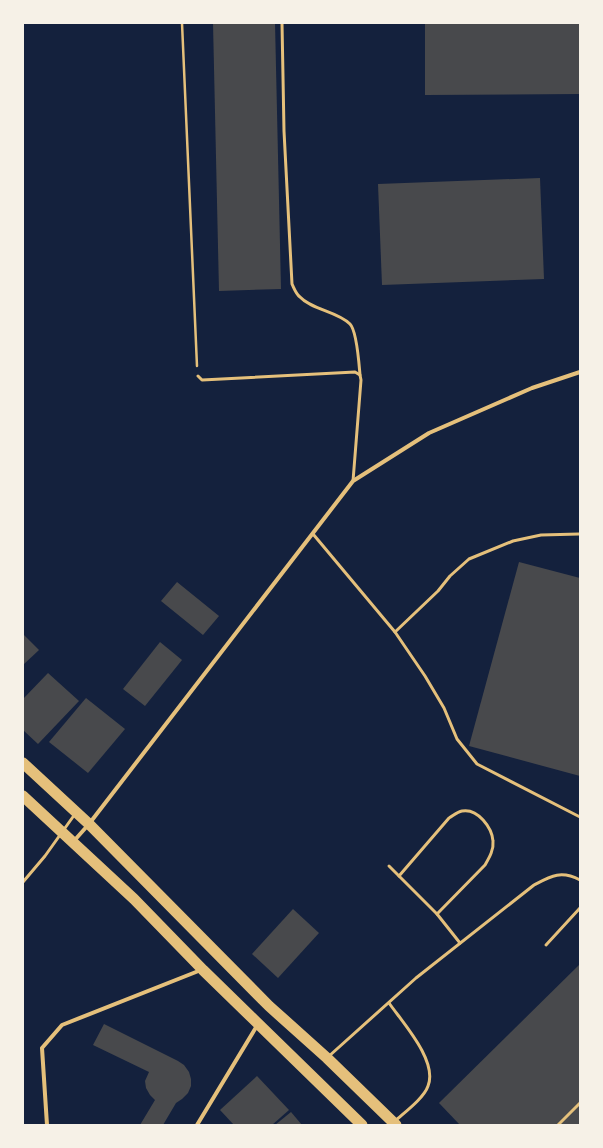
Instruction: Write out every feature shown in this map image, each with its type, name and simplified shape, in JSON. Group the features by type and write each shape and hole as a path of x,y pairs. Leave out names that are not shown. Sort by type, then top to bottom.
{"highway":[{"path":"23,763 89,824 269,1006 327,1058 395,1124"},
{"path":"23,796 134,899 258,1024 362,1125"}],"street":[{"path":"73,842 89,824 353,481 429,433 532,388 580,372"},
{"path":"46,1125 42,1048 62,1025 204,970"},
{"path":"197,1125 258,1024"}],"lane":[{"path":"282,23 284,131 292,284 300,297 312,305 334,314 350,324 356,340 361,380 353,481"},
{"path":"198,376 202,380 355,372 360,375"},
{"path":"313,534 395,632 425,676 444,708 457,739 477,764 580,818"},
{"path":"395,632 438,591 450,576 469,559 513,541 542,535 579,534"},
{"path":"399,876 448,818 463,810 475,813 483,820 490,831 493,842 491,856 485,865 437,914"},
{"path":"23,882 45,856 76,812"},
{"path":"389,866 437,914 460,943"},
{"path":"327,1058 416,978 534,885 554,875 570,875 580,880"},
{"path":"546,945 580,908"},
{"path":"389,1003 424,1053 431,1072 428,1086 395,1124"},
{"path":"558,1125 580,1103"}],"path":[{"path":"182,23 198,376"}],"building":[{"path":"213,23 275,23 281,289 219,291"},
{"path":"425,23 580,23 580,94 425,95"},
{"path":"540,178 544,279 382,285 378,184"},
{"path":"519,562 580,578 580,776 469,746"},
{"path":"177,582 219,616 203,635 161,601"},
{"path":"23,634 39,650 23,665"},
{"path":"160,642 182,660 145,706 123,689"},
{"path":"48,673 79,701 38,744 23,730 23,699"},
{"path":"86,698 125,729 88,773 49,742"},
{"path":"293,909 319,933 278,978 252,954"},
{"path":"580,964 580,1125 460,1125 439,1103"},
{"path":"104,1024 178,1061 184,1065 189,1072 191,1086 188,1093 176,1103 163,1125 140,1125 155,1100 146,1088 145,1081 149,1072 93,1045"},
{"path":"257,1076 289,1110 272,1125 234,1125 220,1110"},
{"path":"291,1112 302,1125 275,1125"}]}
